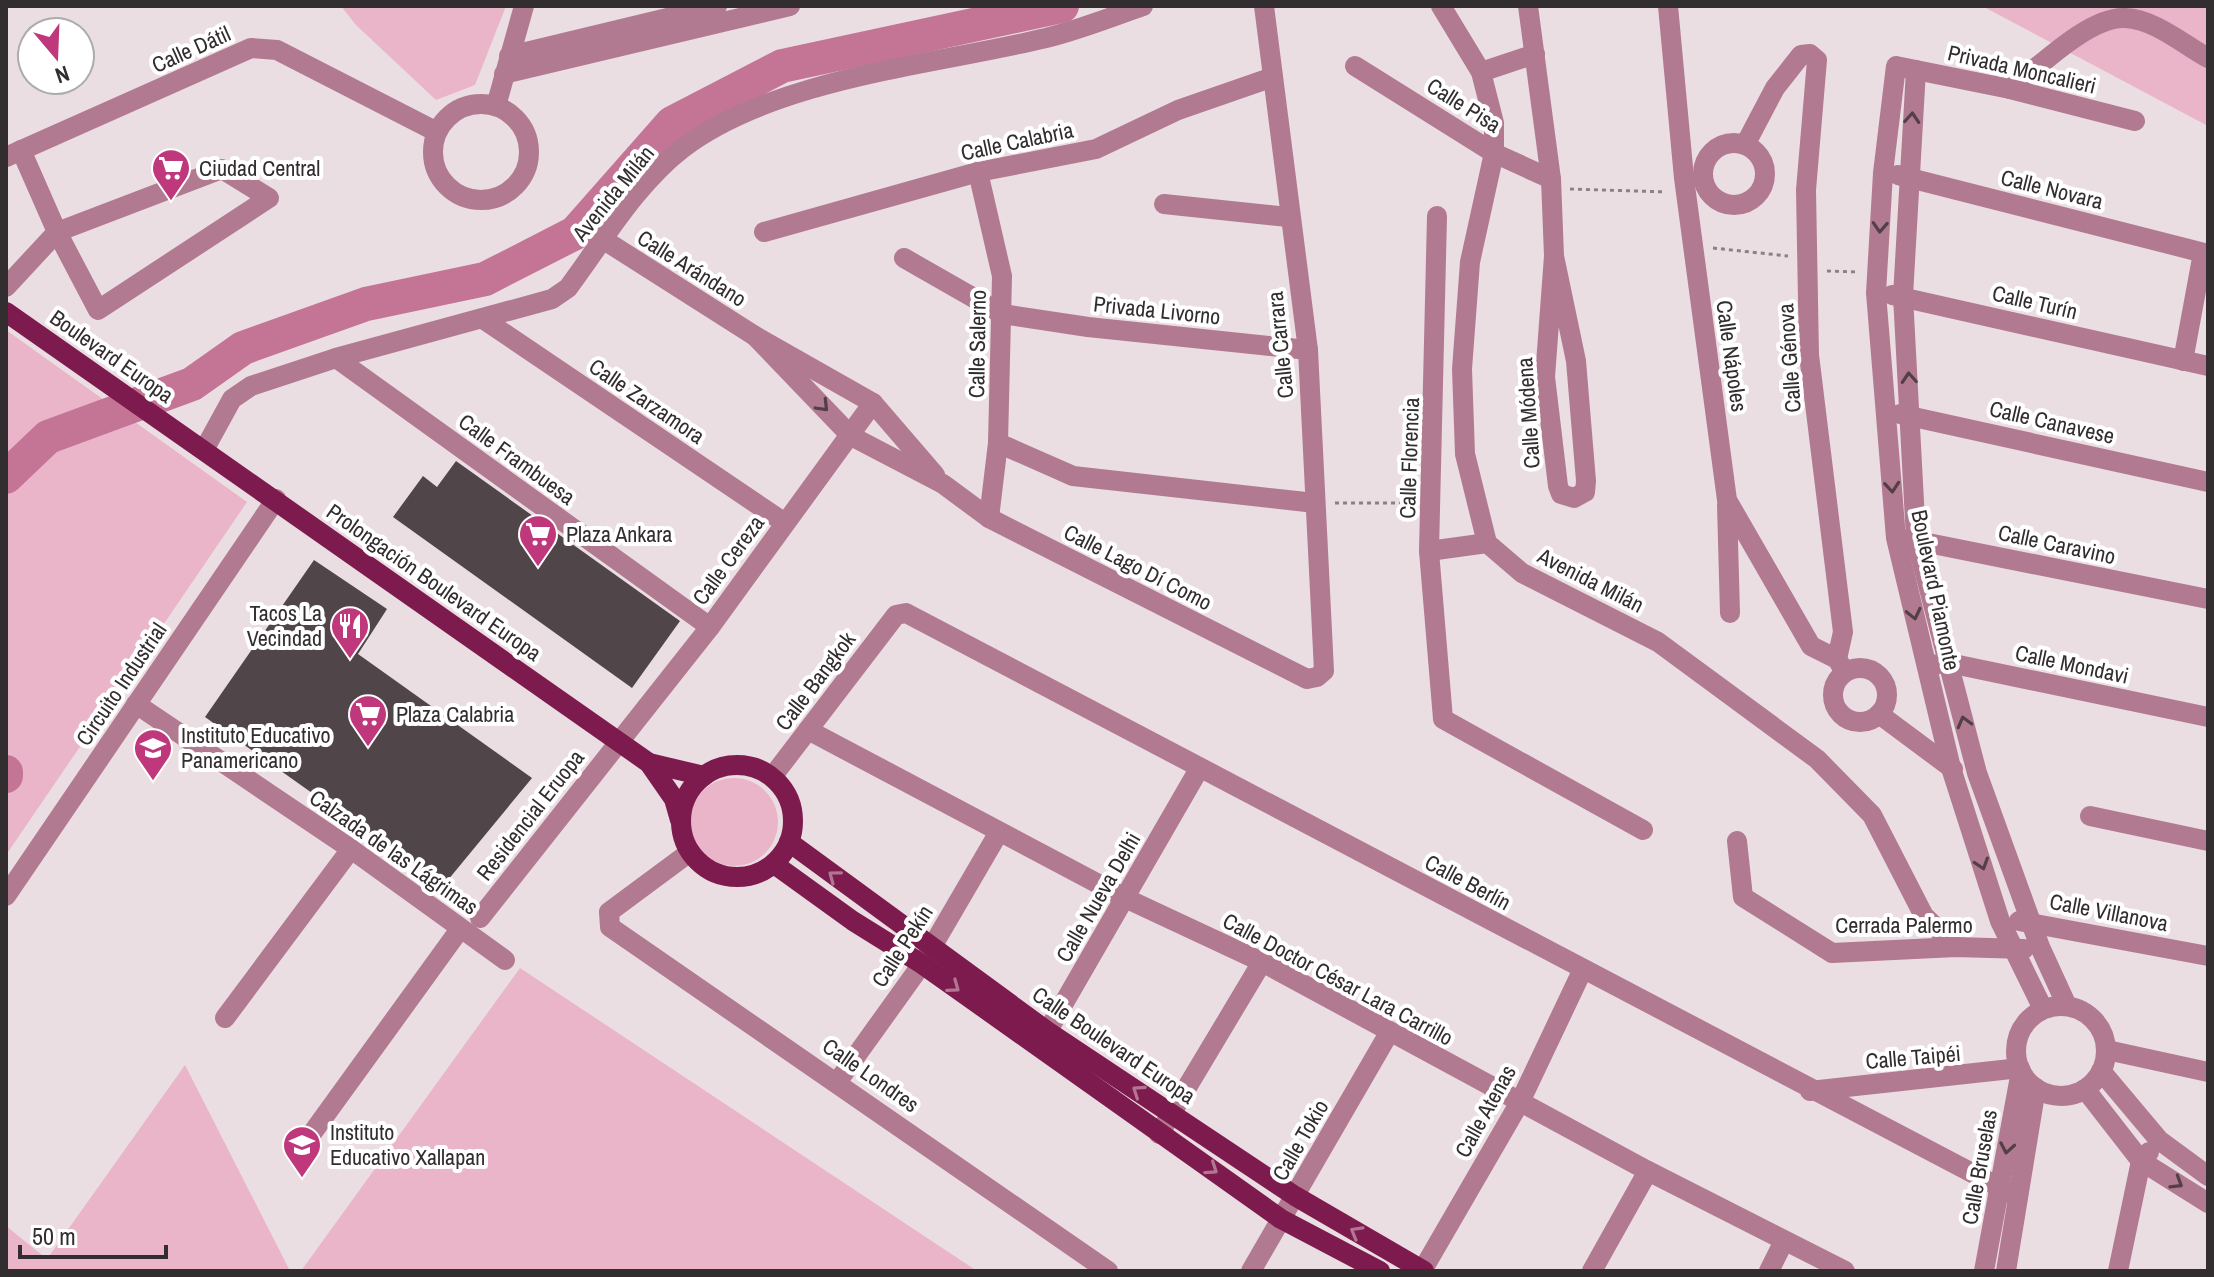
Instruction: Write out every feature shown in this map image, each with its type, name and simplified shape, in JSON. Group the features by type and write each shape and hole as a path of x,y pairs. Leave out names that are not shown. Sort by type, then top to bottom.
{"main road":[{"name":"Boulevard Europa","path":"6,312 197,446"},
{"name":"Prolongación Boulevard Europa","path":"197,446 649,763 674,799 680,820"},
{"name":"Prolongación Boulevard Europa","path":"649,763 704,776"},
{"path":"738,765 772,777 784,790 791,807 793,825 789,842 774,864 758,874 739,877 720,875 703,866 690,852 680,820 690,791 704,776 720,768 738,765"},
{"name":"Calle Boulevard Europa","path":"789,842 866,900 934,945 1042,1040 1159,1134 1281,1219 1380,1271"},
{"name":"Calle Boulevard Europa","path":"774,864 853,921 1042,1040 1172,1114 1295,1196 1423,1271"},
{"path":"853,921 866,900"}],"street":[{"path":"496,106 524,6"},
{"path":"506,65 717,6"},
{"path":"506,65 790,6"},
{"name":"Avenida Milán","path":"197,446 232,399 251,386 336,358 552,299 568,288 651,179 681,149 719,124 800,92 1049,37 1143,6"},
{"name":"Calle Carrara","path":"1264,6 1288,217 1308,350 1324,671 1317,677"},
{"path":"1429,551 1487,543 1465,454 1462,369 1470,262 1494,153 1494,123 1481,72 1441,6"},
{"name":"Calle Módena","path":"1528,6 1551,184 1554,256 1545,377 1558,486 1561,494 1574,498 1585,492 1586,481 1576,361 1554,256"},
{"path":"1668,15 1683,6"},
{"name":"Calle Nápoles","path":"1668,15 1691,182 1693,246 1727,500 1811,646 1841,665 1862,668 1878,675 1887,690 1887,698 1879,714"},
{"path":"2010,89 2093,24 2123,17 2152,25 2208,58"},
{"name":"Calle Dátil","path":"14,154 251,48 277,50 437,132"},
{"path":"1481,72 1535,54"},
{"name":"Calle Génova","path":"1745,145 1775,88 1801,55 1810,54 1817,60 1806,190 1809,355 1843,632 1841,665"},
{"name":"Calle Pisa","path":"1355,66 1494,153 1551,184"},
{"name":"Privada Moncalieri","path":"1906,68 2010,89 2135,121"},
{"name":"Boulevard Piamonte","path":"1906,68 1883,173 1876,293 1886,412 1926,666 1951,768 2000,921 2043,1009"},
{"name":"Boulevard Piamonte","path":"1906,68 1908,177 1903,296 1912,416 1906,538 1949,663 1977,773 2030,922 2067,1006"},
{"name":"Calle Calabria","path":"764,232 978,172 1096,149 1178,110 1273,77"},
{"path":"482,104 496,106 511,114 522,126 530,158 515,188 501,197 476,200 452,191 434,164 433,147 437,132 456,111 482,104"},
{"path":"1733,143 1745,145 1762,161 1765,173 1757,195 1747,202 1723,203 1706,187 1691,182 1711,153 1733,143"},
{"path":"6,287 57,232 222,169 269,198 98,310 57,232 14,154"},
{"name":"Calle Salerno","path":"978,172 1002,276 998,443 989,518"},
{"name":"Calle Novara","path":"1883,173 2206,253"},
{"path":"1164,204 1288,217"},
{"name":"Calle Florencia","path":"1437,216 1436,366 1429,551 1443,719 1643,830"},
{"name":"Calle Arándano","path":"604,240 755,336 873,403"},
{"path":"2183,361 2206,253"},
{"path":"904,258 1002,314"},
{"name":"Calle Turín","path":"1876,293 1903,296 2208,366"},
{"name":"Privada Livorno","path":"1002,314 1088,327 1308,350"},
{"name":"Calle Zarzamora","path":"483,319 785,523"},
{"name":"Calle Arándano","path":"755,336 851,436"},
{"name":"Calle Frambuesa","path":"336,358 710,627"},
{"path":"1436,366 1462,369"},
{"name":"Calle Cereza","path":"617,741 710,627 873,403"},
{"name":"Calle Lago Dí Como","path":"873,403 943,484"},
{"name":"Calle Canavese","path":"1886,412 2208,482"},
{"name":"Calle Lago Dí Como","path":"851,436 943,484 989,518 1307,679 1317,677"},
{"path":"998,443 1073,476 1315,503"},
{"name":"Circuito Industrial","path":"6,896 276,499"},
{"path":"1727,500 1730,613"},
{"name":"Calle Caravino","path":"1906,538 2208,599"},
{"name":"Avenida Milán","path":"1487,543 1522,573 1658,642 1817,759 1872,815 1924,916 1956,947"},
{"name":"Calle Berlín","path":"896,615 906,613 2009,1194"},
{"name":"Calle Bangkok","path":"772,777 896,615"},
{"name":"Calle Mondavi","path":"1926,666 1949,663 2208,717"},
{"path":"1841,665 1832,695 1838,712 1845,718 1863,722 1879,714 1951,768 1977,773"},
{"name":"Calzada de las Lágrimas","path":"136,704 351,849 505,960"},
{"name":"Calle Doctor César Lara Carrillo","path":"808,730 1125,898 1262,962 1648,1171 1845,1271"},
{"name":"Residencial Eruopa","path":"480,918 617,741"},
{"name":"Calle Nueva Delhi","path":"1042,1040 1199,769"},
{"path":"2090,816 2208,841"},
{"name":"Calle Pekín","path":"838,1081 922,964 999,832"},
{"name":"Cerrada Palermo","path":"1737,841 1743,897 1832,953 1956,947 2013,951 2040,947"},
{"path":"225,1018 351,849"},
{"name":"Calle Londres","path":"690,852 609,912 607,919 610,927 838,1081 1108,1271"},
{"name":"Calle Villanova","path":"2000,921 2030,922 2208,956"},
{"path":"305,1143 460,929"},
{"path":"1159,1134 1262,962"},
{"name":"Calle Atenas","path":"1423,1271 1520,1102 1583,969"},
{"path":"2067,1006 2090,1016 2104,1037 2107,1050 2101,1071 2085,1089 2060,1096 2036,1088 2020,1070 2016,1043 2021,1029 2043,1009 2067,1006"},
{"name":"Calle Tokio","path":"1251,1271 1389,1033"},
{"path":"2107,1050 2208,1072"},
{"name":"Calle Taipéi","path":"1810,1091 2020,1070"},
{"name":"Calle Bruselas","path":"2006,1271 2020,1070"},
{"path":"2101,1071 2159,1140 2208,1176"},
{"name":"Calle Bruselas","path":"1984,1271 2009,1194 2036,1088"},
{"path":"2085,1089 2141,1161 2208,1203"},
{"path":"2118,1271 2141,1161 2159,1140"},
{"path":"1592,1271 1648,1171"},
{"path":"1769,1271 1784,1241"}],"path":[{"path":"1551,184 1691,182"},
{"path":"1693,246 1786,254 1807,270 1878,272"},
{"path":"1315,503 1431,503"}],"shaded area":[{"path":"341,6 506,6 475,85 436,100 356,25"},
{"path":"1982,6 2208,6 2208,126"},
{"path":"6,330 247,502 6,855"},
{"path":"734,778 759,785 771,797 778,822 771,847 759,859 734,866 709,859 697,847 690,822 697,797 709,785"},
{"path":"520,968 977,1271 301,1271"},
{"path":"185,1065 290,1271 6,1271 6,1226 47,1259"}],"building":[{"name":"Plaza Ankara","path":"456,461 680,621 632,688 393,517 423,476 437,487"},
{"name":"Plaza Calabria","path":"314,560 387,609 358,654 532,778 443,886 205,717"}],"waterway":[{"path":"6,477 48,437 192,384 243,348 366,304 485,279 575,233 672,123 782,66 1062,6"}],"place":[{"name":"Ciudad Central","path":"171,202"},
{"name":"Plaza Ankara","path":"538,568"},
{"name":"Tacos La Vecindad","path":"350,660"},
{"name":"Plaza Calabria","path":"368,748"},
{"name":"Instituto Educativo Panamericano","path":"153,782"},
{"name":"Instituto Educativo Xallapan","path":"302,1179"}]}
